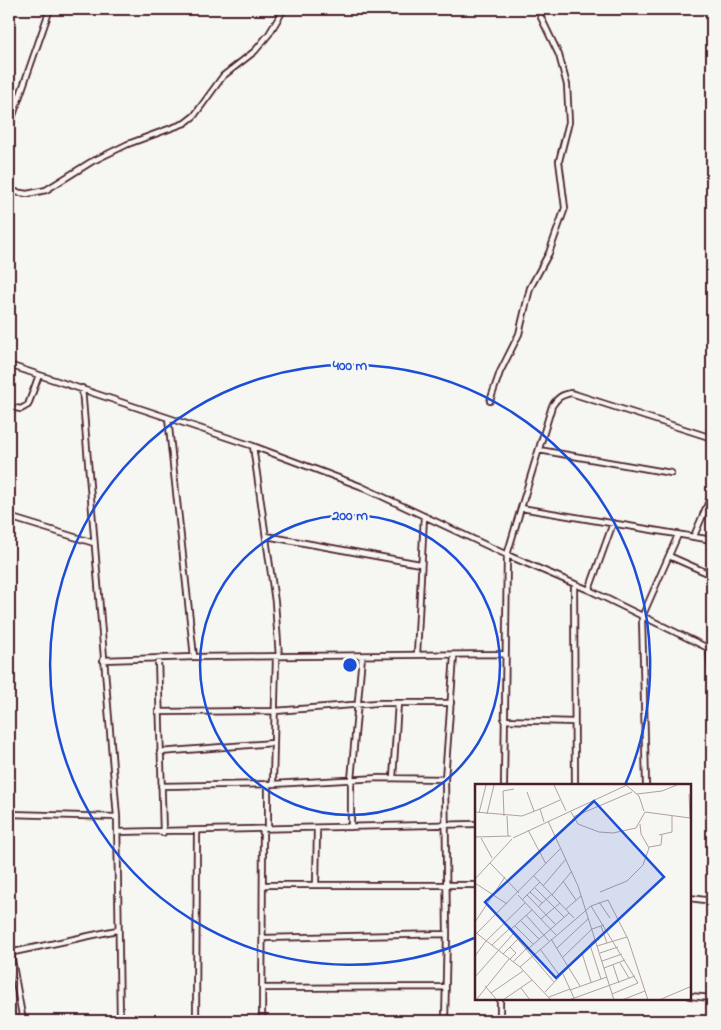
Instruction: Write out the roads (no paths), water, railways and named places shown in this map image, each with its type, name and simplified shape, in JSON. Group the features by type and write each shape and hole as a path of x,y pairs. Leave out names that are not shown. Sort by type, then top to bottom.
{"street":[{"path":"9,127 50,9"},
{"path":"9,191 27,194 46,190 91,162 128,144 185,123 194,116 223,76 255,51 269,34 284,9"},
{"path":"490,400 500,372 520,334 530,288 549,253 565,208 559,161 569,122 567,85 559,55 538,9"},
{"path":"9,365 253,446 360,486 508,555 589,590 711,649 712,689"},
{"path":"9,407 21,409 28,406 39,375"},
{"path":"82,388 118,832 117,930 120,1021"},
{"path":"504,784 508,555 552,406 557,398 571,393 712,438"},
{"path":"168,418 194,657"},
{"path":"253,446 275,602 277,657 273,743 265,829 262,1021"},
{"path":"539,450 671,473"},
{"path":"694,536 712,494"},
{"path":"522,508 712,540"},
{"path":"417,655 420,564 424,516"},
{"path":"9,517 94,543"},
{"path":"589,590 613,523"},
{"path":"646,784 642,617 678,535"},
{"path":"266,536 420,564"},
{"path":"669,556 712,574"},
{"path":"574,584 575,784"},
{"path":"103,660 194,657 454,656 505,654"},
{"path":"351,827 350,780 362,656"},
{"path":"445,1021 447,934 445,779 454,656"},
{"path":"158,658 158,712 163,832"},
{"path":"158,712 275,711 398,703 451,703"},
{"path":"393,778 398,703"},
{"path":"504,720 574,722"},
{"path":"160,752 273,743"},
{"path":"161,786 270,784 393,778 445,779"},
{"path":"9,814 117,817"},
{"path":"118,832 475,824"},
{"path":"316,885 317,828"},
{"path":"196,830 196,1021"},
{"path":"263,885 475,885"},
{"path":"691,898 712,901"},
{"path":"10,952 117,930"},
{"path":"263,938 447,934"},
{"path":"9,943 23,1021"},
{"path":"262,988 445,987"},
{"path":"691,996 712,998"},
{"path":"500,1000 500,1021"}]}
